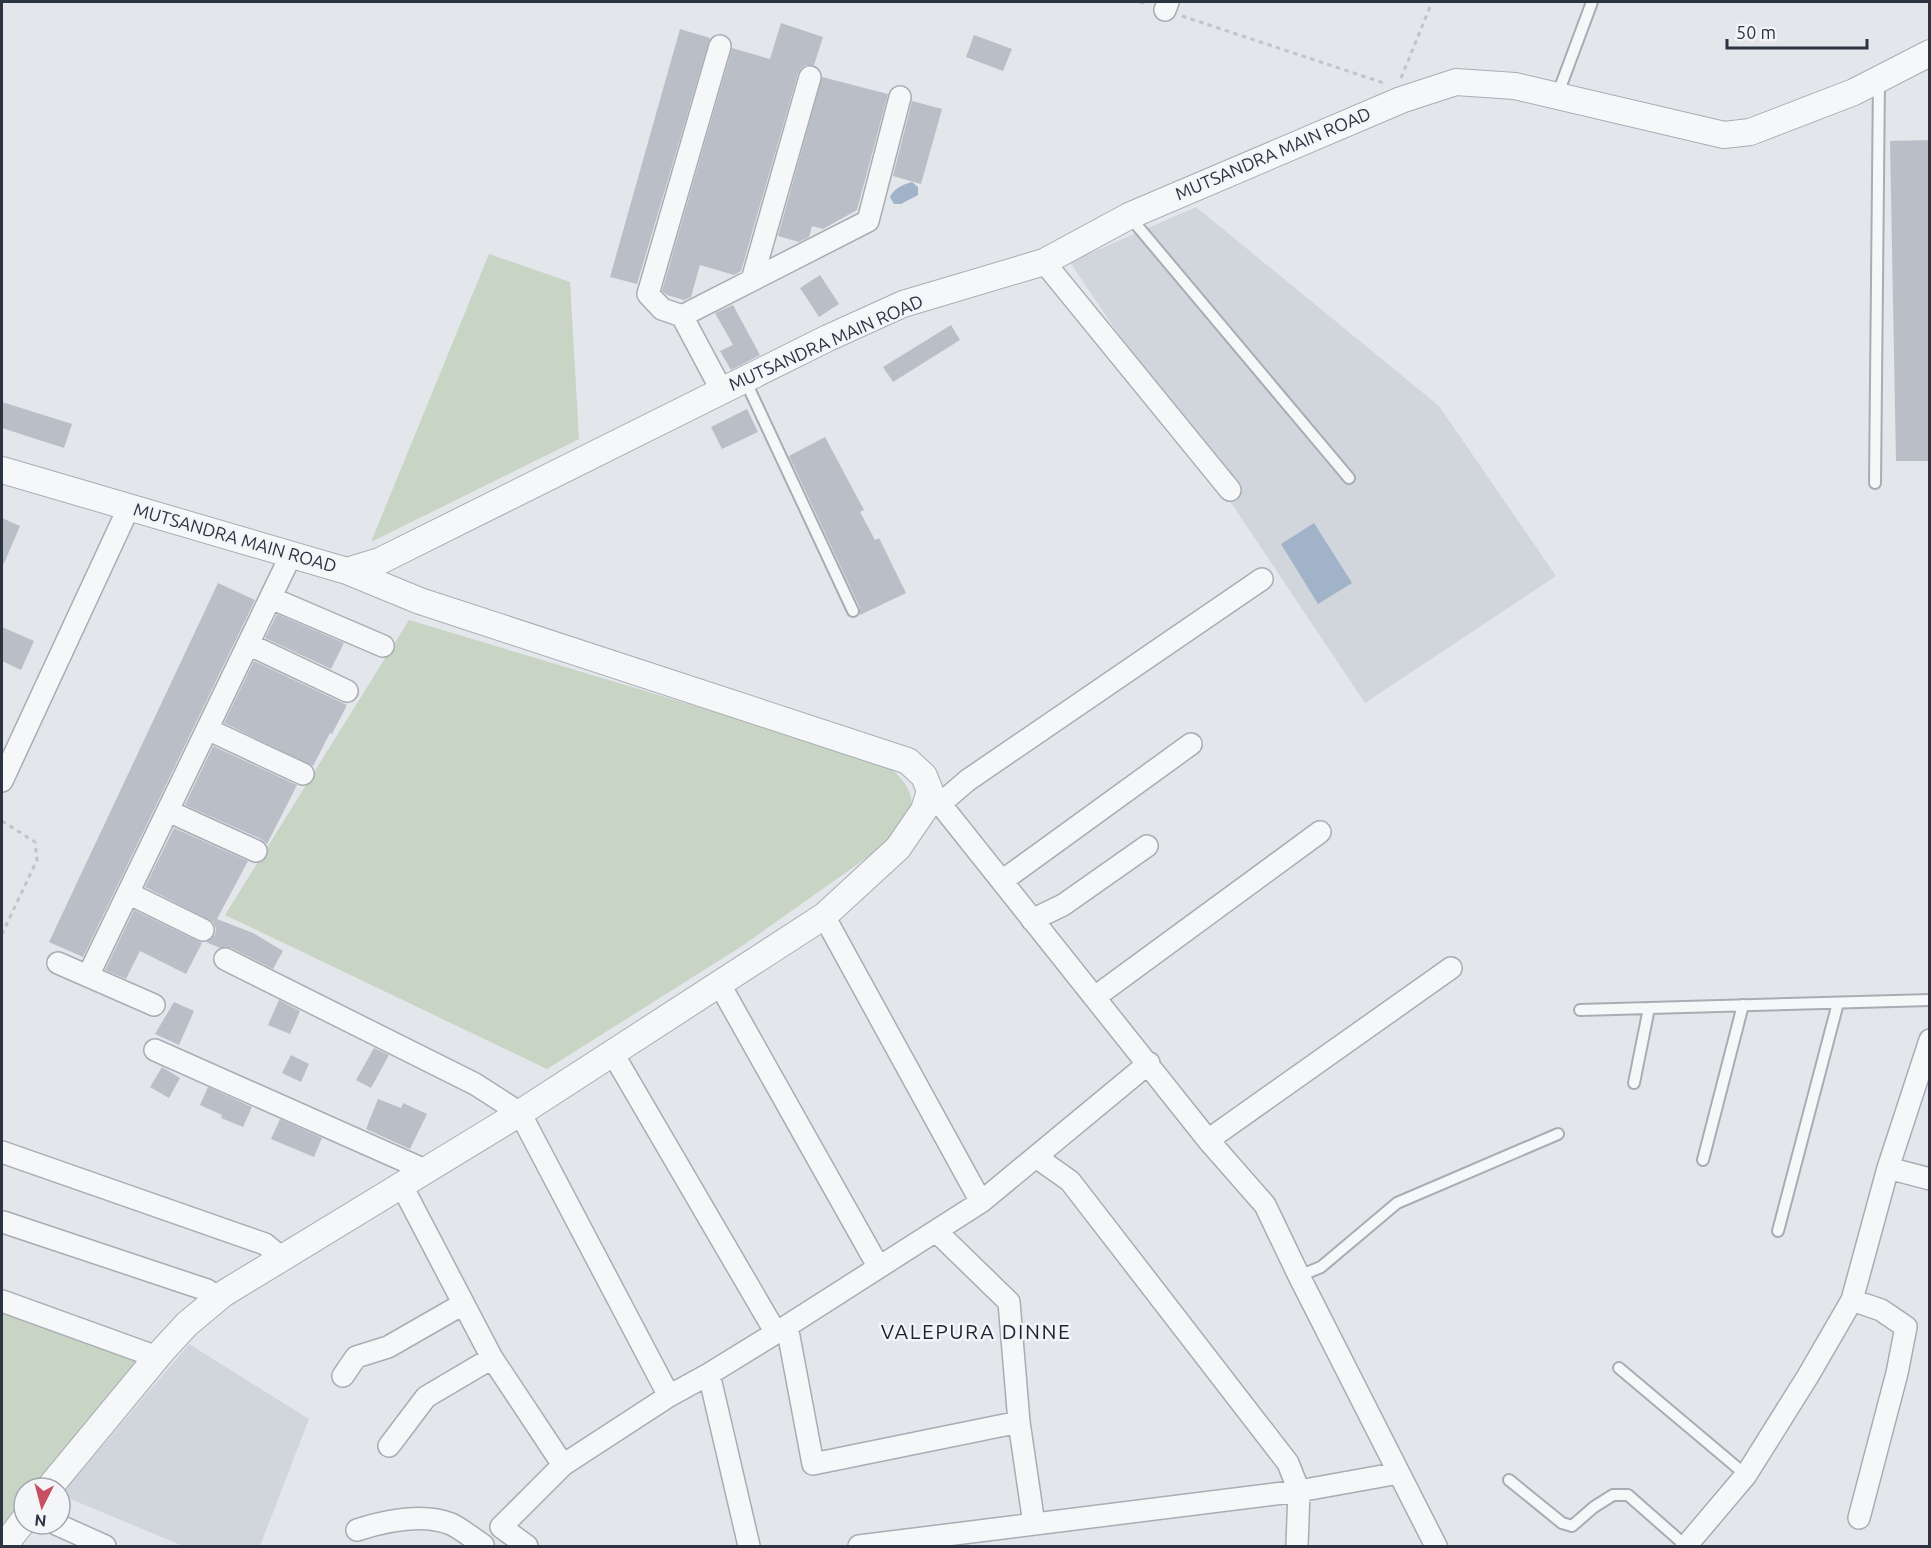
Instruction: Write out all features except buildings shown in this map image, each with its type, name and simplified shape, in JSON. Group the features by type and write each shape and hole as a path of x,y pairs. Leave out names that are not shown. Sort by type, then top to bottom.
{"street":[{"path":"720,46 648,294 662,309 682,316 733,385"},
{"name":"MUTSANDRA MAIN ROAD","path":"2,470 347,571 380,561 828,338 903,304 1044,262 1129,216 1405,92 1456,82 1515,86 1724,135 1750,132 1854,92 1929,53"},
{"path":"752,280 810,77"},
{"path":"682,316 868,220 900,97"},
{"path":"1044,262 1230,490"},
{"path":"2,781 129,507"},
{"path":"88,976 291,555"},
{"path":"347,571 420,601 908,761 924,776 935,797 1208,1140 1265,1206 1436,1546"},
{"path":"59,1476 157,1357 187,1324 218,1298 520,1113 824,916 898,848 935,797 968,780 1262,579"},
{"path":"271,598 383,646"},
{"path":"248,644 347,691"},
{"path":"207,729 303,774"},
{"path":"1002,881 1191,744"},
{"path":"168,811 255,850"},
{"path":"1095,997 1320,832"},
{"path":"1032,920 1063,905 1147,846"},
{"path":"128,893 203,930"},
{"path":"824,916 981,1202"},
{"path":"225,960 475,1084 520,1113 669,1396"},
{"path":"58,963 154,1005"},
{"path":"1208,1140 1451,968"},
{"path":"720,985 878,1266"},
{"path":"1686,1546 1746,1475 1808,1377 1852,1300 1888,1168 1929,1040"},
{"path":"155,1050 425,1170"},
{"path":"612,1052 781,1330 813,1464 1019,1422"},
{"path":"490,1538 563,1465 669,1396 781,1330 981,1202 1149,1063"},
{"path":"2,1152 265,1244 282,1258"},
{"path":"1036,1157 1070,1181 1288,1463 1299,1491 1297,1546"},
{"path":"1888,1168 1929,1179"},
{"path":"402,1186 492,1358 563,1465"},
{"path":"3,1222 207,1290 218,1298"},
{"path":"936,1231 1009,1302 1019,1422 1034,1524"},
{"path":"1852,1300 1881,1310 1906,1327 1897,1373 1859,1518"},
{"path":"2,1301 157,1357"},
{"path":"343,1376 356,1357 388,1347 463,1304"},
{"path":"389,1446 426,1397 492,1358"},
{"path":"709,1374 748,1546"},
{"path":"859,1546 1299,1491 1400,1473"},
{"path":"357,1530 386,1521 421,1519 451,1524 490,1538 527,1546"},
{"path":"72,1531 105,1546"}],"lane":[{"path":"1557,96 1592,2"},
{"path":"1875,483 1878,79"},
{"path":"1129,216 1349,478"},
{"path":"733,385 853,611"},
{"path":"1580,1010 1929,1000"},
{"path":"1778,1231 1838,1003"},
{"path":"1703,1160 1743,1005"},
{"path":"1634,1083 1649,1008"},
{"path":"1299,1276 1321,1267 1397,1203 1558,1134"},
{"path":"1619,1368 1746,1475"},
{"path":"1509,1480 1562,1523 1572,1526 1594,1507 1613,1495 1628,1495 1686,1546"}],"path":[{"path":"1140,2 1167,6 1405,92 1431,2"},
{"path":"2,822 35,842 37,860 2,934"}],"shaded area":[{"path":"1196,207 1439,406 1556,576 1365,703 1070,262"},
{"path":"189,1344 309,1419 260,1546 183,1546 72,1500 72,1482"}],"green space":[{"path":"489,254 570,282 579,439 371,542"},
{"path":"409,620 878,761 891,769 903,781 910,795 911,811 896,837 742,946 547,1069 225,915"},
{"path":"2,1311 138,1358 46,1476 12,1476 12,1521 2,1534"}],"water":[{"path":"912,182 918,187 918,195 901,204 894,204 890,197 894,192"},
{"path":"1314,523 1352,583 1318,604 1281,544"}],"district":[{"name":"VALEPURA DINNE","path":"976,1332"}]}
